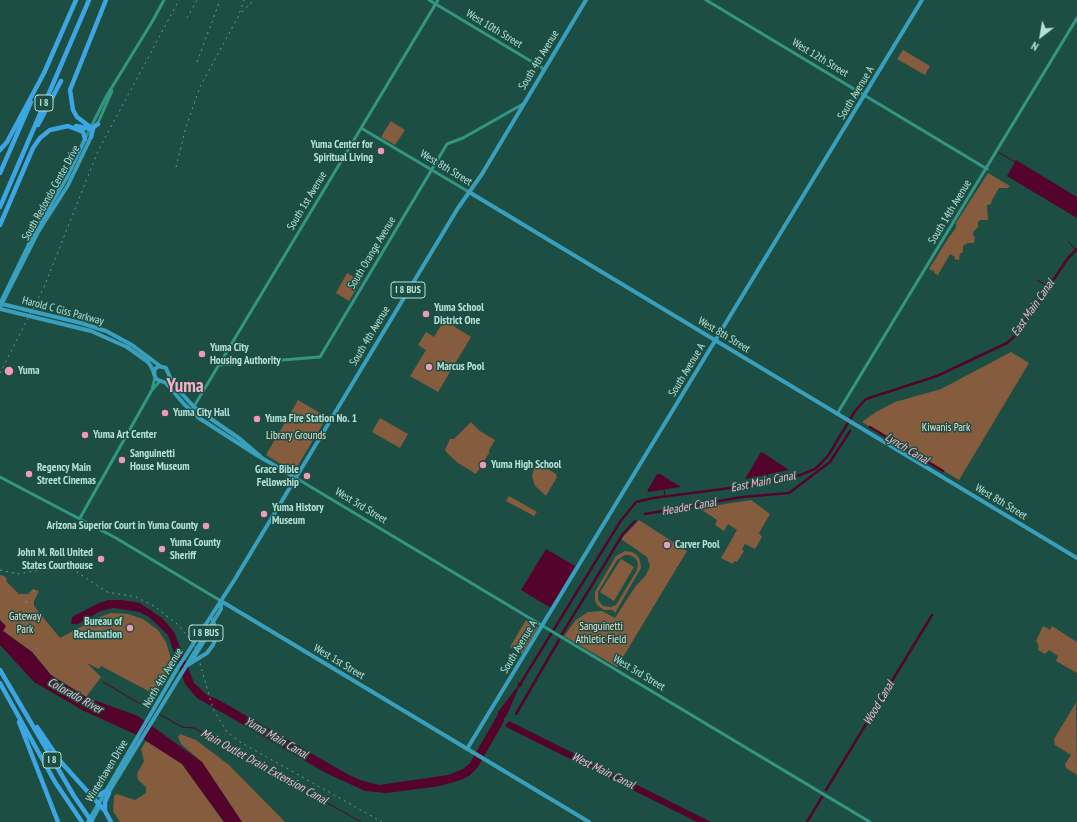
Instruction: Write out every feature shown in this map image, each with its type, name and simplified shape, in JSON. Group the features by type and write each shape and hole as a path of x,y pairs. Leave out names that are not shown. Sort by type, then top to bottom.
{"highway":[{"name":"I 8","path":"0,173 75,0"},
{"name":"I 8","path":"0,207 89,0"},
{"path":"91,137 90,127 77,117 73,110 70,90 106,0"},
{"path":"0,150 7,142 44,73"},
{"path":"21,157 61,81"},
{"path":"0,225 36,143 50,130 68,126 90,127 96,123"},
{"path":"68,126 83,132 85,139"},
{"name":"I 8","path":"0,670 74,796 91,822"},
{"name":"I 8","path":"0,683 55,782 82,822"},
{"path":"16,696 53,752 105,811 111,822"},
{"path":"9,698 58,822"},
{"path":"91,795 97,796 107,792"},
{"path":"105,811 107,792"}],"main road":[{"name":"South 4th Avenue","path":"221,601 586,0"},
{"name":"South Avenue A","path":"467,749 922,0"},
{"name":"South Redondo Center Drive","path":"1,306 9,293 38,232 68,185 91,137"},
{"name":"South Redondo Center Drive","path":"1,306 1,299 38,226 67,177 85,139"},
{"name":"West 8th Street","path":"468,192 1077,558"},
{"path":"9,293 10,302 20,308"},
{"name":"Harold C Giss Parkway","path":"1,306 20,308 81,323 106,331 132,345 160,366"},
{"name":"Harold C Giss Parkway","path":"1,306 105,336 127,347 148,362 154,375"},
{"path":"193,409 154,375 155,369 160,366 166,368 173,384 206,423 296,478"},
{"path":"161,381 168,378 169,374"},
{"name":"North 4th Avenue","path":"144,730 188,663 220,608 221,601"},
{"name":"North 4th Avenue","path":"161,702 177,669 221,601"},
{"name":"West 1st Street","path":"221,601 588,822"},
{"path":"188,663 207,653 213,645 217,636 213,620"},
{"path":"188,663 214,625"},
{"name":"Winterhaven Drive","path":"88,822 144,730"},
{"name":"Winterhaven Drive","path":"91,822 94,814"}],"street":[{"name":"South Redondo Center Drive","path":"91,137 113,86 164,0"},
{"name":"West 10th Street","path":"429,0 544,69"},
{"name":"South 1st Avenue","path":"193,409 438,0"},
{"name":"West 12th Street","path":"706,0 987,169"},
{"name":"South 14th Avenue","path":"837,414 987,169 1077,18"},
{"name":"South Orange Avenue","path":"219,365 320,357 447,144 463,138 523,104"},
{"name":"South Redondo Center Drive","path":"85,139 90,127"},
{"name":"West 8th Street","path":"361,128 468,192"},
{"path":"152,390 154,375"},
{"path":"80,518 152,390 161,381"},
{"name":"West 1st Street","path":"0,477 80,518 221,601"},
{"name":"West 3rd Street","path":"296,478 870,822"}],"green space":[{"path":"903,50 930,66 925,75 897,59"},
{"path":"391,121 405,130 395,145 381,137"},
{"path":"988,173 1010,186 1008,188 999,188 991,204 987,205 988,220 980,220 978,222 978,227 973,232 973,236 975,236 974,243 968,243 963,246 963,252 960,254 959,260 954,259 955,257 950,254 938,275 935,274 933,269 933,271 929,269 956,228 956,223"},
{"path":"347,273 361,281 349,301 336,293"},
{"path":"444,320 471,337 438,392 410,376 426,350 418,345 426,332 434,337"},
{"name":"Kiwanis Park","path":"1011,352 1029,363 959,480 862,422 876,412 895,402 941,389"},
{"name":"Library Grounds","path":"298,400 327,417 294,472 266,455"},
{"path":"380,418 408,434 400,448 372,432"},
{"path":"471,422 480,431 495,440 476,474 458,463 445,450 450,439 454,439"},
{"path":"536,461 556,474 557,477 546,496 535,486 532,476"},
{"path":"509,496 537,512 534,516 506,501"},
{"path":"751,500 770,514 759,533 762,537 755,549 745,544 742,549 744,551 737,562 734,561 733,564 721,558 737,530 728,524 724,531 715,525 717,520 699,508"},
{"name":"Sanguinetti Athletic Field","path":"639,520 687,551 617,667 564,636 576,620 588,612 602,611 615,618 635,587 646,575 650,566 647,557 621,539"},
{"path":"625,551 632,552 637,555 640,560 641,568 615,613 613,610 604,610 597,605 595,600 595,592 616,556","holes":["625,555 630,555 636,559 638,564 637,570 616,605 611,607 603,606 598,600 598,592 617,560"]},
{"path":"621,559 634,567 614,601 600,592"},
{"name":"Gateway Park","path":"0,575 7,579 6,581 19,594 28,594 33,589 39,591 34,601 34,606 60,638 97,618 111,613 128,614 143,619 158,630 166,642 172,662 169,675 154,694 101,666 99,669 87,663 101,677 86,697 51,675 32,652 3,631 5,626 0,620"},
{"path":"526,620 538,627 522,654 510,647"},
{"path":"1043,626 1050,630 1052,626 1077,642 1077,673 1056,661 1058,656 1049,650 1045,654 1038,650 1039,646 1036,641"},
{"path":"1077,701 1077,775 1066,768 1065,764 1071,755 1055,745 1054,739"},
{"path":"180,734 196,740 229,765 285,822 242,822 202,762 181,744 178,737"},
{"path":"146,741 182,764 224,822 120,822 113,811 114,796 117,794 135,800 146,793 146,787 138,780 137,774 144,761 141,749"}],"water":[{"path":"1016,160 1077,197 1077,218 1007,176"},
{"path":"761,452 765,454 789,470 745,479"},
{"path":"657,474 660,474 681,487 649,492 647,491"},
{"path":"546,549 575,566 551,608 521,590"},
{"name":"Yuma Main Canal","path":"108,600 122,600 140,603 162,618 174,632 194,683 207,695 219,700 349,775 360,780 379,785 448,775 463,769 470,763 498,712 518,686 518,682 523,685 519,687 506,717 504,718 504,721 478,767 469,776 440,786 387,793 365,791 326,773 197,698 185,684 168,635 149,617 139,612 114,608 101,611 78,624 71,624 72,617"},
{"name":"Colorado River","path":"0,620 6,626 3,631 32,652 51,675 86,697 138,716 202,762 242,822 224,822 182,764 137,735 84,711 34,682 0,645"},
{"name":"West Main Canal","path":"509,721 711,822 697,822 506,727 505,725"}],"waterway":[{"path":"998,152 1015,162"},
{"path":"1069,242 1076,250"},
{"name":"East Main Canal","path":"519,686 620,522 636,502 653,498 762,484 800,475 815,469 828,456 855,411 866,399 937,376 1007,343 1016,335 1068,258 1077,249"},
{"path":"1037,280 1049,287"},
{"name":"Lynch Canal","path":"870,427 943,471"},
{"name":"Header Canal","path":"645,514 742,497 789,493 830,462 850,431"},
{"path":"767,474 769,482"},
{"name":"East Main Canal","path":"664,489 665,496"},
{"name":"Header Canal","path":"562,634 623,534 635,521"},
{"name":"Wood Canal","path":"826,790 932,615"},
{"name":"Header Canal","path":"516,714 559,640"},
{"name":"Main Outlet Drain Extension Canal","path":"103,682 151,710"},
{"name":"Main Outlet Drain Extension Canal","path":"159,714 182,727 194,728 361,822"},
{"name":"Wood Canal","path":"807,822 822,797"}],"railway":[{"path":"0,373 44,287 98,151 179,0"},
{"path":"187,18 197,0"},
{"path":"197,62 220,0"},
{"path":"176,167 186,127 200,87 238,17 244,0"},
{"path":"242,12 254,0"},
{"path":"0,570 18,574 52,568 67,568 77,572 107,592 136,597 154,606 176,623 191,640 196,649 213,709 227,732 240,742 382,822"},
{"path":"26,603 28,599"}],"place":[{"name":"Yuma Center for Spiritual Living","path":"381,151"},
{"name":"Yuma School District One","path":"426,314"},
{"name":"Yuma City Housing Authority","path":"202,354"},
{"name":"Marcus Pool","path":"429,367"},
{"name":"Yuma","path":"9,371"},
{"name":"Yuma City Hall","path":"165,413"},
{"name":"Yuma Fire Station No. 1","path":"257,419"},
{"name":"Yuma Art Center","path":"85,435"},
{"name":"Sanguinetti House Museum","path":"122,460"},
{"name":"Yuma High School","path":"483,465"},
{"name":"Regency Main Street Cinemas","path":"29,474"},
{"name":"Grace Bible Fellowship","path":"307,476"},
{"name":"Yuma History Museum","path":"264,514"},
{"name":"Arizona Superior Court in Yuma County","path":"206,526"},
{"name":"Carver Pool","path":"667,545"},
{"name":"Yuma County Sheriff","path":"162,549"},
{"name":"John M. Roll United States Courthouse","path":"101,559"},
{"name":"Bureau of Reclamation","path":"130,628"}],"district":[{"name":"Yuma","path":"185,387"}]}
